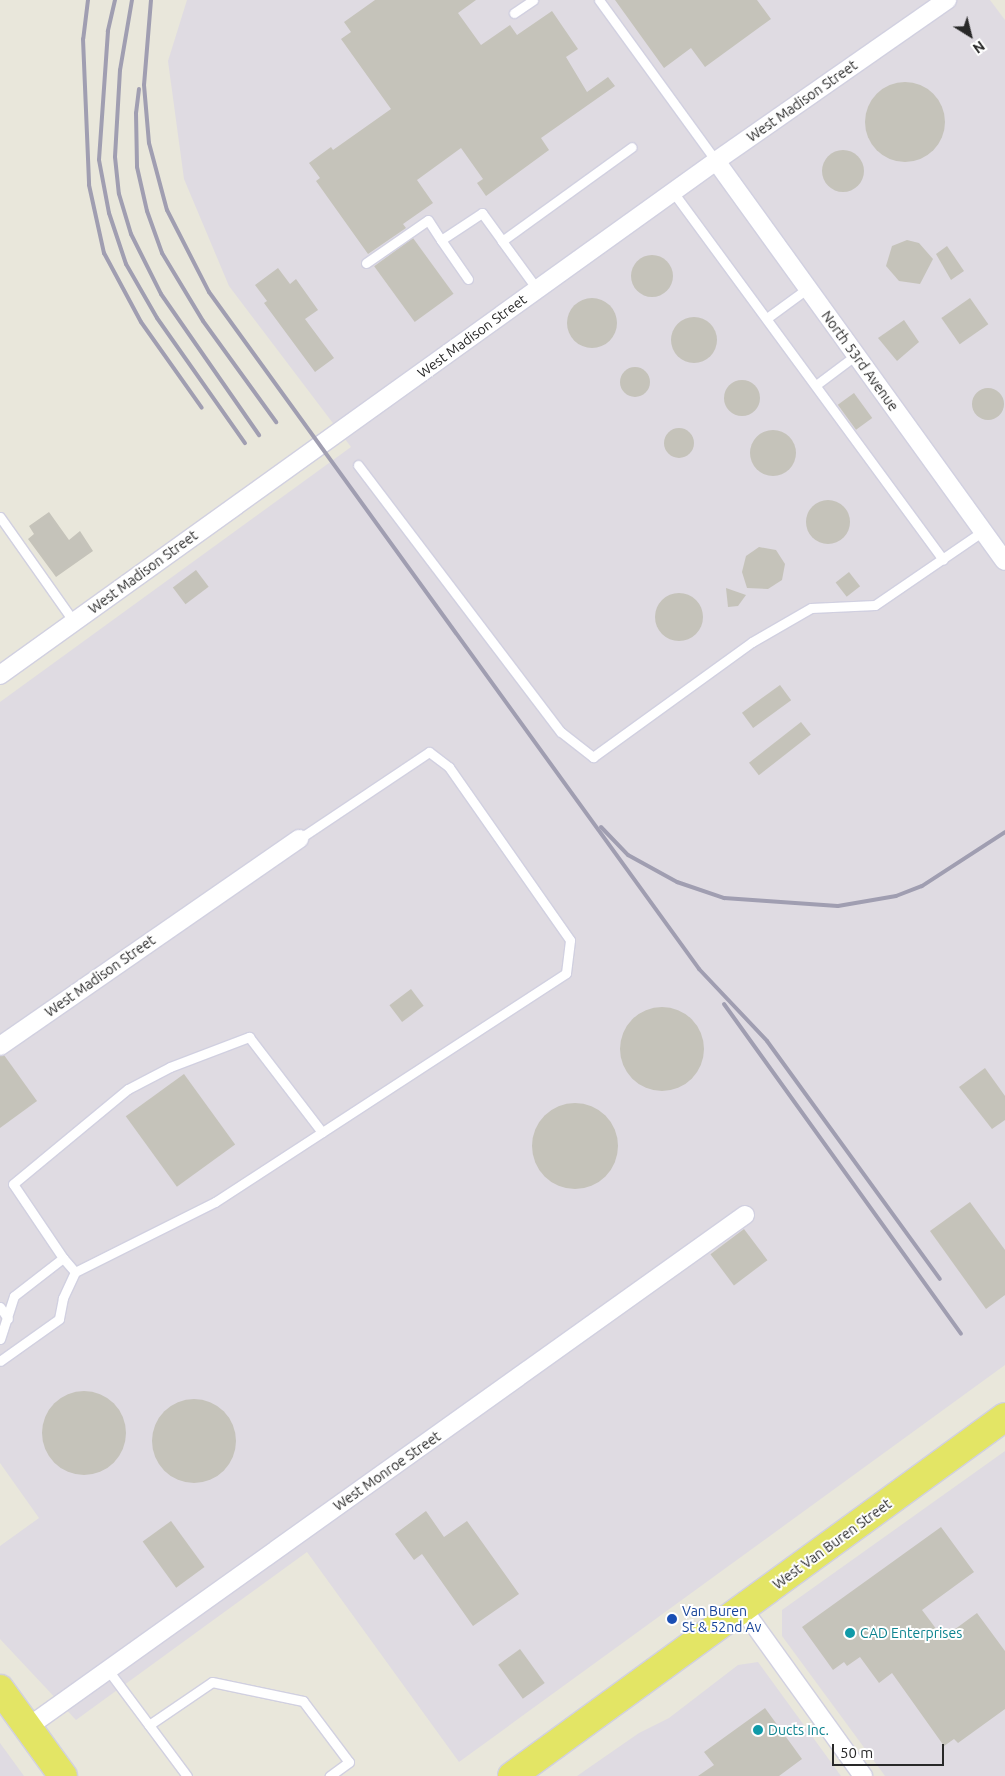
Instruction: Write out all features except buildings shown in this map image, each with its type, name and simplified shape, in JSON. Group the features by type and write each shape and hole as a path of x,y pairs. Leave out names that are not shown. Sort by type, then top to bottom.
{"main road":[{"name":"West Van Buren Street","path":"512,1776 1005,1417"},
{"path":"0,1689 63,1776"}],"street":[{"name":"West Madison Street","path":"0,675 716,161 947,0"},
{"name":"North 53rd Avenue","path":"716,161 1005,562"},
{"name":"West Madison Street","path":"0,1046 299,839"},
{"name":"West Monroe Street","path":"28,1727 745,1215"},
{"path":"743,1609 863,1776"}],"lane":[{"path":"514,13 533,0"},
{"path":"599,0 716,161"},
{"path":"502,241 632,147"},
{"path":"673,192 943,559"},
{"path":"441,240 482,213 537,289"},
{"path":"366,263 428,220 468,279"},
{"path":"767,318 808,288"},
{"path":"816,384 856,355"},
{"path":"358,465 561,732 593,757 752,642 811,608 875,605 983,531"},
{"path":"0,517 74,622"},
{"path":"0,1361 59,1319 63,1298 75,1272 215,1202 566,973 570,940 449,767 428,752 299,839"},
{"path":"75,1272 63,1258 13,1184 128,1089 170,1067 249,1037 322,1132"},
{"path":"0,1339 14,1296 63,1258"},
{"path":"0,1307 8,1319"},
{"path":"108,1670 187,1776"},
{"path":"149,1725 212,1682 303,1701 349,1762 330,1776"}],"shaded area":[{"path":"187,0 990,0 1005,20 1005,1365 459,1762 307,1552 76,1720 0,1639 0,1546 39,1518 0,1463 0,702 351,447 229,286 184,179 168,61"},
{"path":"1005,1451 1005,1776 885,1776 782,1636 782,1610"},
{"path":"758,1662 841,1776 577,1776 639,1733 669,1718 738,1665"},
{"path":"0,1743 24,1776 0,1776"}],"railway":[{"path":"88,0 83,39 89,185 104,253 141,322 202,408"},
{"path":"115,0 108,31 99,160 109,213 126,264 157,318 245,443"},
{"path":"132,0 120,70 115,157 119,194 131,234 161,294 259,435"},
{"path":"151,0 144,85 149,143 167,210 209,292 699,969 767,1041 940,1279"},
{"path":"139,89 136,113 137,167 147,211 162,253 203,321 276,422"},
{"path":"601,827 628,855 677,882 724,898 838,906 896,896 922,886 1005,832"},
{"path":"724,1004 961,1334"}],"place":[{"name":"Van Buren St & 52nd Av","path":"672,1619"},
{"name":"CAD Enterprises","path":"850,1633"},
{"name":"Ducts Inc.","path":"758,1730"}]}
